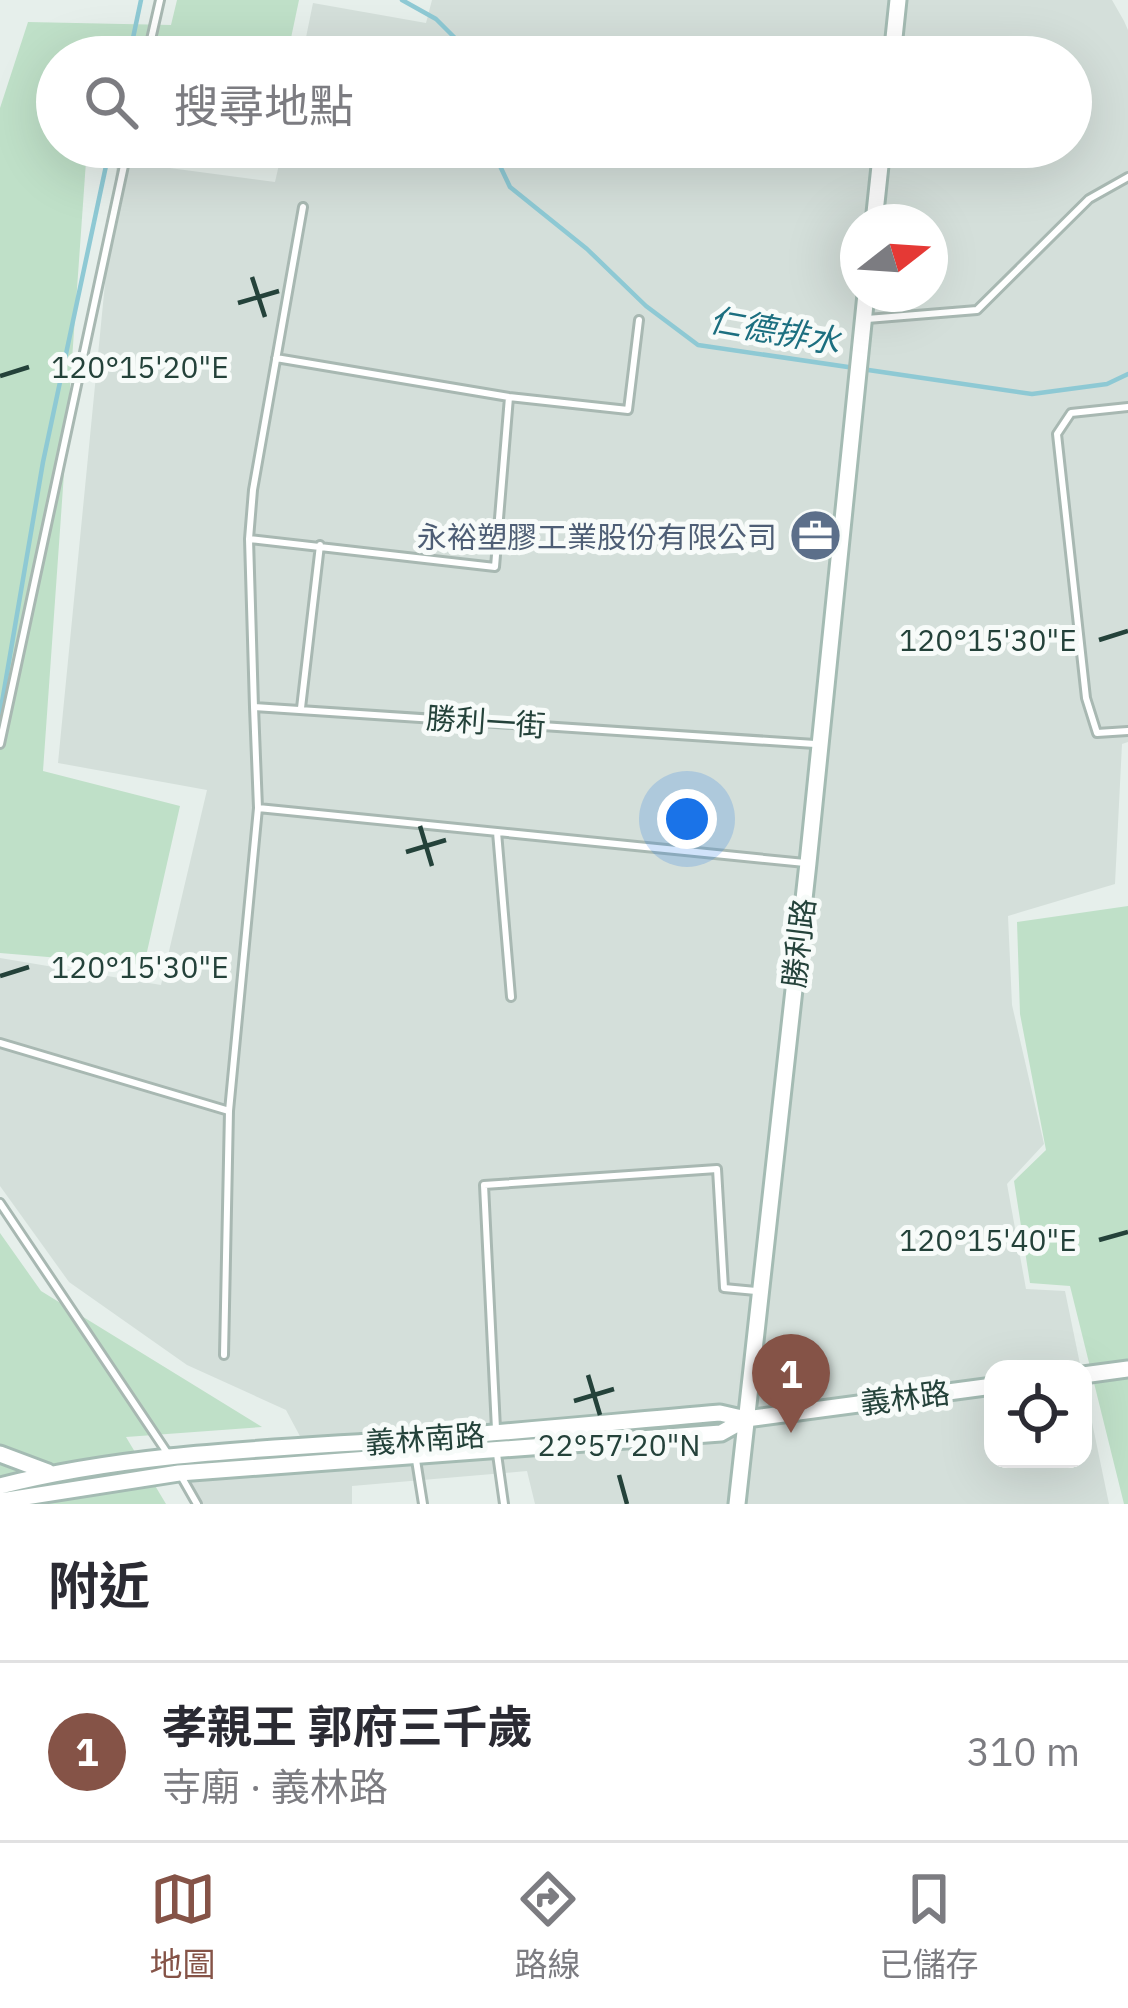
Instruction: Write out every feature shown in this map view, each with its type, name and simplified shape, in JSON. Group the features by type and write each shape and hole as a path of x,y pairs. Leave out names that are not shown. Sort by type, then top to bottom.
{"street":[{"path":"894,36 898,0"},
{"path":"876,204 880,168"},
{"path":"863,319 864,312"},
{"name":"勝利路","path":"736,1504 863,319"},
{"path":"1092,1374 1128,1369"},
{"name":"義林路","path":"746,1419 984,1387"},
{"name":"義林南路","path":"0,1486 50,1473 168,1455 721,1433 746,1419"},
{"name":"義林南路","path":"0,1501 179,1473 416,1455 496,1442"},
{"path":"0,1454 50,1473"}],"lane":[{"path":"152,36 160,0"},
{"path":"0,744 123,168"},
{"path":"863,319 977,310 1089,199 1128,177"},
{"path":"224,1355 229,1111 258,808 249,539 253,490 303,207"},
{"path":"276,358 509,397 628,410 639,320"},
{"path":"249,539 495,567 509,397"},
{"path":"1128,406 1071,413 1057,434 1086,698 1097,733 1128,731"},
{"path":"301,709 320,544"},
{"name":"勝利一街","path":"254,706 819,745"},
{"path":"258,808 808,863"},
{"path":"496,832 511,998"},
{"path":"0,1043 229,1111"},
{"path":"504,1504 496,1442 484,1185 717,1169 724,1288 760,1292"},
{"path":"0,1203 197,1504"},
{"path":"416,1455 423,1504"}],"shaded area":[{"path":"432,0 1112,0 1124,21 1128,30 1128,742 1122,744 1115,884 1008,916 1012,1005 1044,1144 1007,1184 1026,1289 1065,1291 1079,1360 984,1360 984,1468 1092,1468 1092,1422 1109,1504 535,1504 527,1471 352,1486 352,1504 191,1504 177,1481 318,1470 286,1410 187,1365 69,1282 0,1186 0,958 161,985 207,790 58,763 116,168 170,168 275,182 278,168 1092,168 1092,36 306,36 313,3 426,23"}],"green space":[{"path":"177,0 299,0 291,36 36,36 36,168 86,168 43,771 180,806 144,965 0,953 0,108 28,22 171,25"},
{"path":"1128,906 1128,1504 1124,1504 1070,1286 1030,1283 1014,1181 1046,1150 1020,1014 1017,922"},
{"path":"0,1233 41,1291 262,1427 126,1437 166,1504 0,1504"}],"waterway":[{"path":"133,36 141,0"},
{"name":"仁德排水","path":"402,0 436,19 453,36"},
{"path":"0,714 43,462 106,168"},
{"name":"仁德排水","path":"501,168 510,187 698,345 1032,394 1107,384 1128,374"}],"place":[{"name":"永裕塑膠工業股份有限公司","path":"816,536"},
{"name":"孝親王 郭府三千歲","path":"791,1433"}]}
